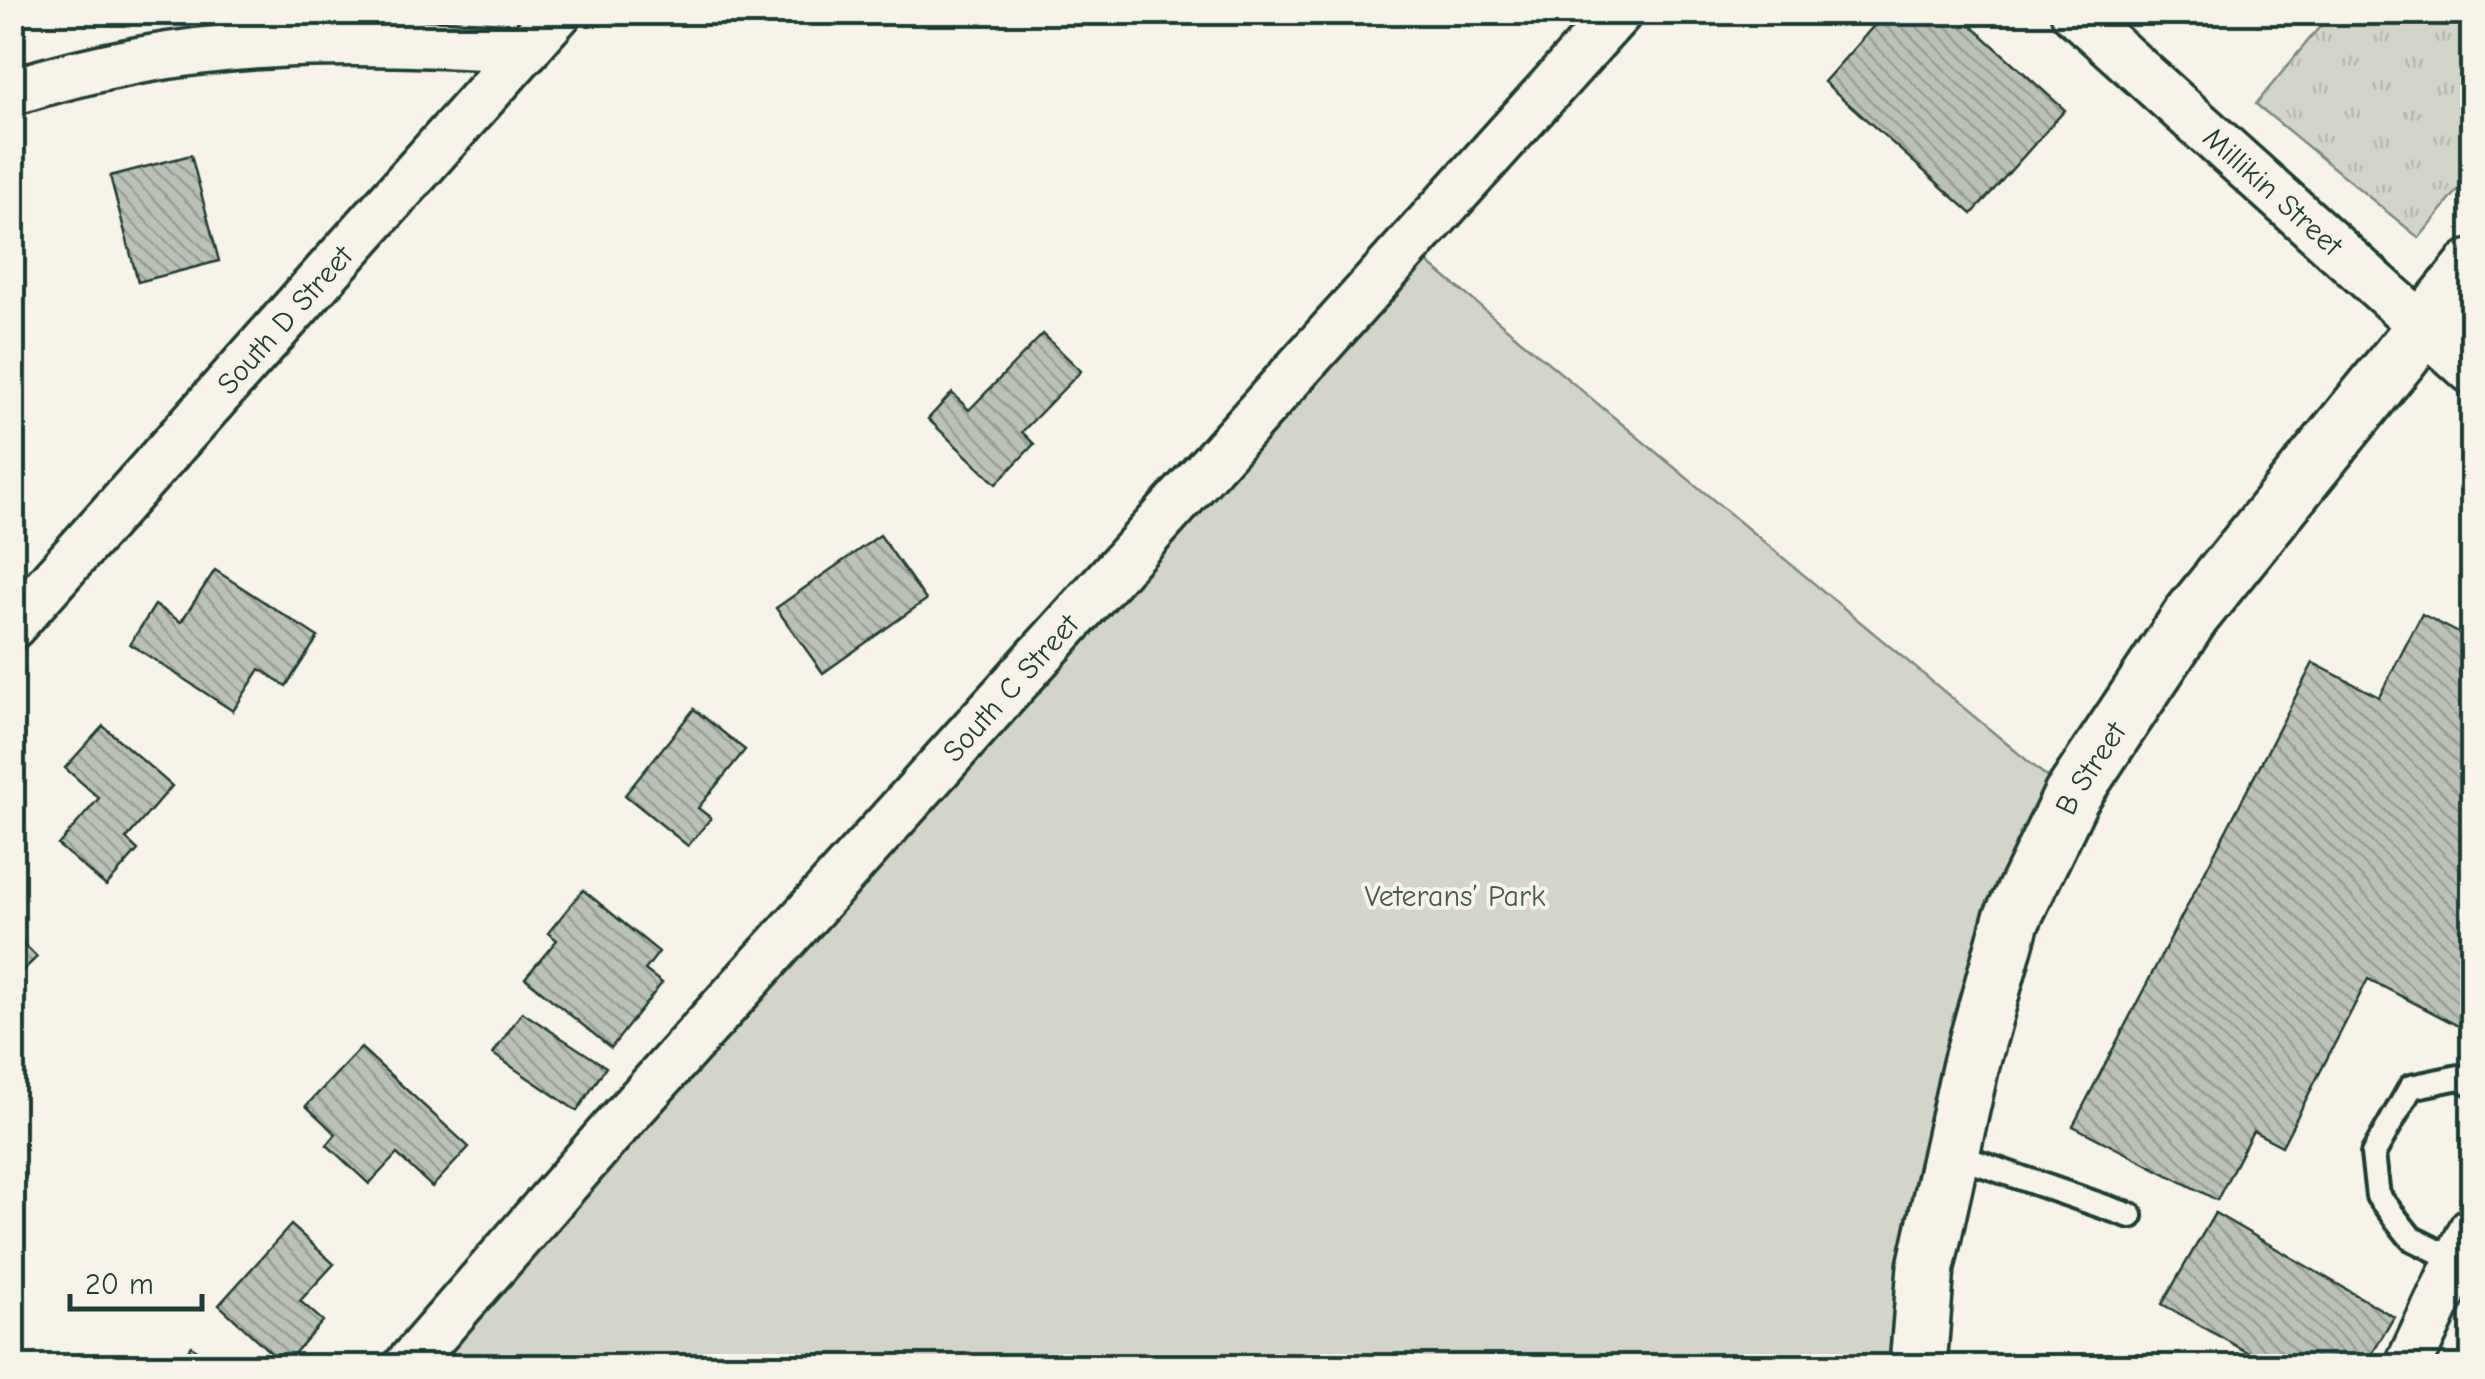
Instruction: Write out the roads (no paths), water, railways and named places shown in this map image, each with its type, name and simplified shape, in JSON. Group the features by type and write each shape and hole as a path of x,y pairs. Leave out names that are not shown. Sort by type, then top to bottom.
{"main road":[{"name":"B Street","path":"1918,1366 1926,1267 1971,1064 2011,921 2070,797 2191,616 2472,268"}],"street":[{"path":"486,12 527,49"},
{"name":"South D Street","path":"12,626 559,12"},
{"name":"South C Street","path":"407,1366 622,1119 1619,12"},
{"name":"Millikin Street","path":"2074,12 2472,371"},
{"path":"12,92 96,65 249,43 380,40 527,49"},
{"path":"2408,1366 2465,1246"}],"lane":[{"path":"2465,1246 2411,1238 2378,1196 2373,1154 2411,1087 2459,1077 2472,1084"},
{"path":"1952,1154 2130,1216"}],"park label":[{"name":"Veterans’ Park","path":"1455,896"}]}
